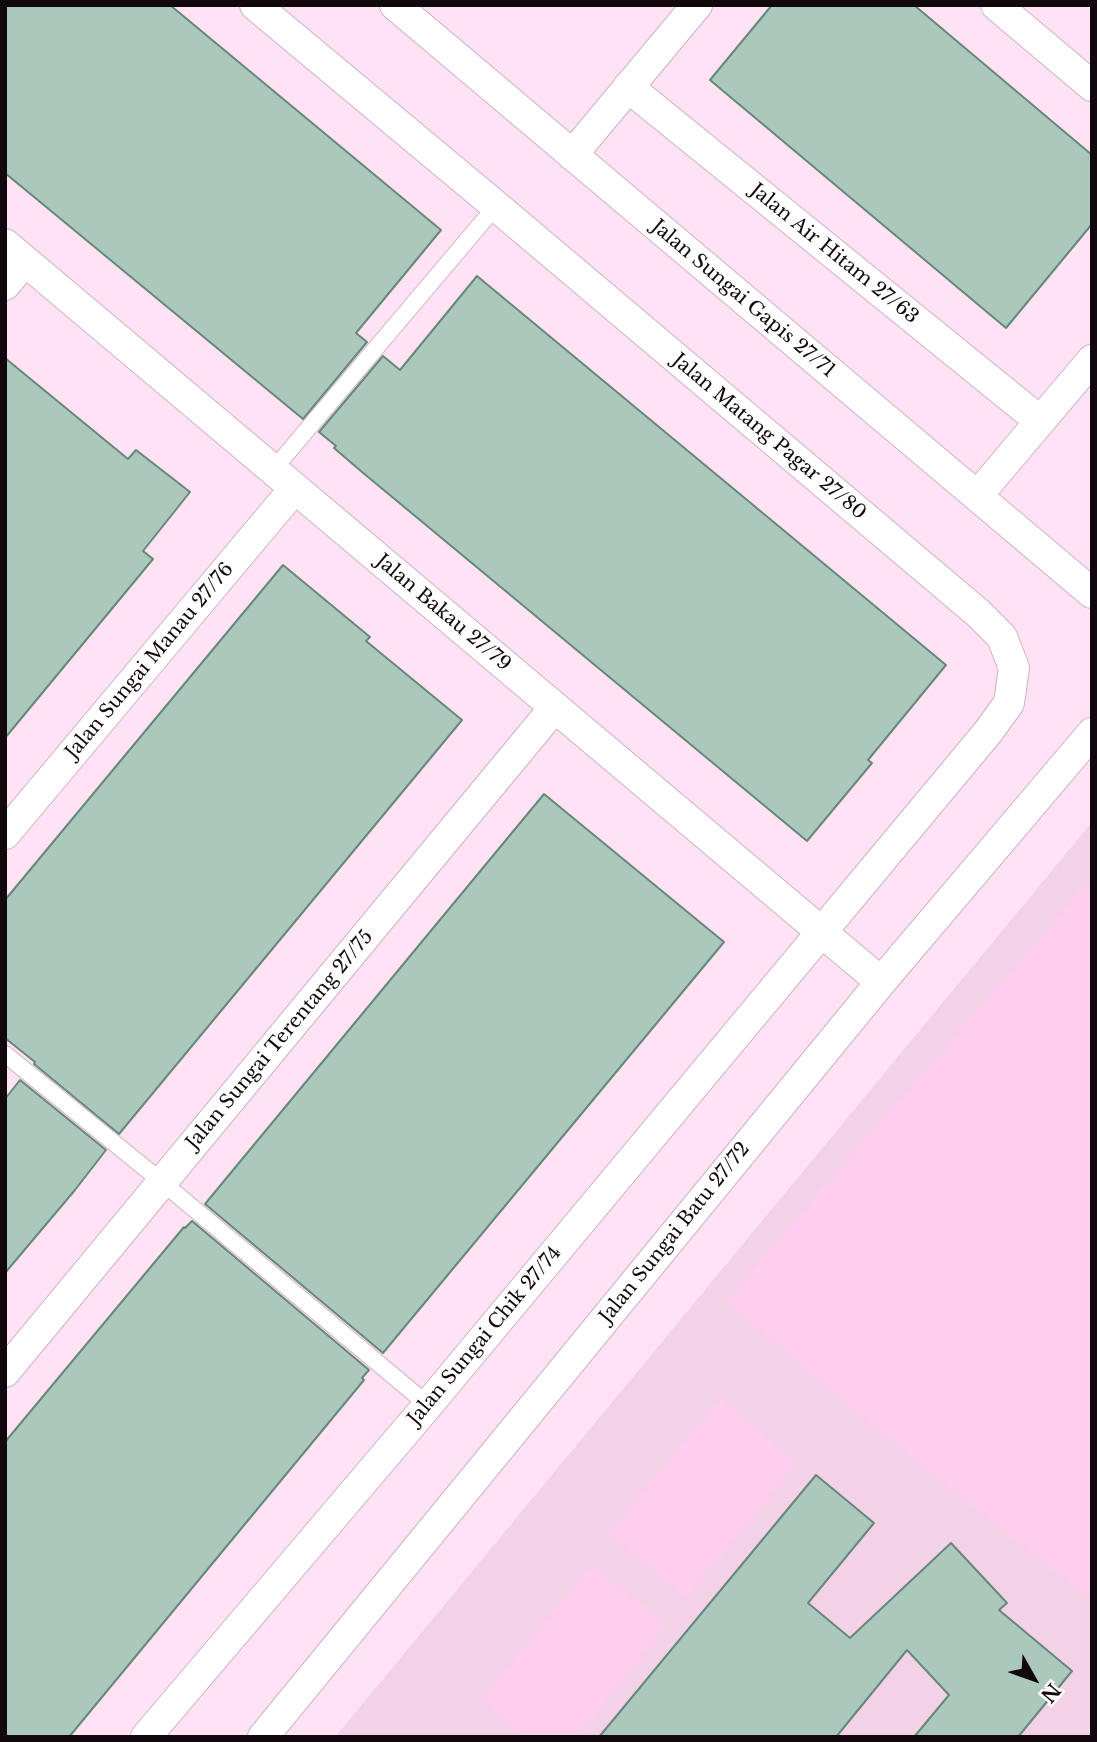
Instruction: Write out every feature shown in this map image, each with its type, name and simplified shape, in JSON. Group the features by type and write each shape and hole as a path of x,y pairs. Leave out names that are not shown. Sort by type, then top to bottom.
{"street":[{"name":"Jalan Matang Pagar 27/80","path":"255,5 1002,636 1014,668 1009,703 822,932"},
{"name":"Jalan Sungai Gapis 27/71","path":"395,5 1092,593"},
{"path":"572,155 697,5"},
{"path":"996,5 1092,86"},
{"name":"Jalan Air Hitam 27/63","path":"628,88 1040,421"},
{"path":"5,285 15,252"},
{"name":"Jalan Bakau 27/79","path":"15,252 881,982"},
{"path":"977,496 1092,360"},
{"name":"Jalan Sungai Manau 27/76","path":"5,834 284,479"},
{"name":"Jalan Sungai Terentang 27/75","path":"5,1372 555,707"},
{"name":"Jalan Sungai Batu 27/72","path":"263,1737 881,982 1092,733"},
{"name":"Jalan Sungai Chik 27/74","path":"146,1737 428,1405 822,932"}],"lane":[{"path":"284,479 496,206"},
{"path":"5,1054 428,1405"}],"shaded area":[{"path":"1092,822 1092,1737 335,1737"},
{"path":"1092,877 1092,1601 885,1436 725,1301"},
{"path":"720,1398 798,1463 686,1598 608,1533"},
{"path":"592,1564 667,1626 576,1737 524,1737 480,1700"}],"building":[{"path":"5,5 170,5 441,230 356,333 367,342 303,419 5,173"},
{"path":"772,5 914,5 1092,155 1092,224 1006,328 710,80"},
{"path":"477,276 946,665 868,760 872,763 807,841 362,472 319,432 383,356 400,370"},
{"path":"5,358 128,459 136,450 190,492 143,551 153,559 5,738"},
{"path":"283,565 370,637 366,641 462,720 119,1134 5,1038 5,900"},
{"path":"544,794 724,942 383,1353 205,1204"},
{"path":"20,1080 106,1150 5,1273 5,1099"},
{"path":"192,1221 369,1370 362,1378 364,1380 69,1737 5,1737 5,1442 184,1227"},
{"path":"816,1475 874,1523 808,1603 850,1638 951,1543 1007,1603 999,1610 1072,1671 1018,1737 914,1737 949,1695 907,1650 836,1737 599,1737"}]}
